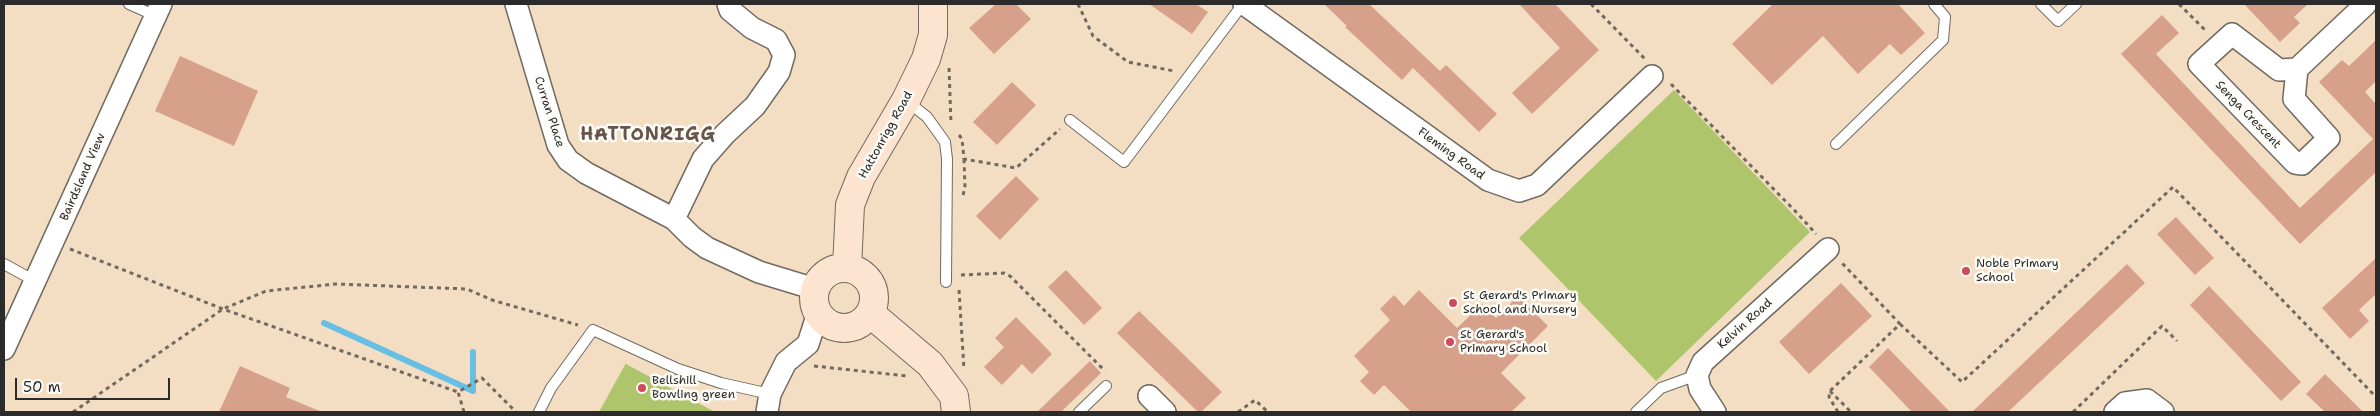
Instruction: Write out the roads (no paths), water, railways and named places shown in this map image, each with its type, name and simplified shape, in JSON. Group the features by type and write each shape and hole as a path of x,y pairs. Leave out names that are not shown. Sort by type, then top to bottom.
{"street":[{"name":"Curran Place","path":"516,4 558,145 568,160 586,172 674,219 692,237 708,248 816,301"},
{"path":"674,219 703,159 725,134 756,106 779,72 784,55 776,40 752,28 730,10 728,4"},
{"name":"Hattonrigg Road","path":"847,268 850,205 861,177 906,100 926,59 933,35 933,4"},
{"name":"Fleming Road","path":"1243,4 1488,180 1519,191 1537,185 1656,73"},
{"path":"2297,69 2366,4"},
{"name":"Bairdsland View","path":"4,349 159,10"},
{"name":"Senga Crescent","path":"2232,34 2278,70 2297,69 2294,99 2329,138 2302,164 2294,163 2199,64 2232,34"},
{"name":"Kelvin Road","path":"1697,375 1703,362 1828,249"},
{"path":"769,403 786,362 808,344 816,301 824,275 833,270 847,268 857,270 871,283 874,293 874,304 871,314 858,326 848,329 837,328 826,323 816,301"},
{"path":"871,314 930,364 954,396 956,412"},
{"path":"1697,375 1700,389 1714,412"},
{"path":"1149,396 1165,412"},
{"path":"2115,412 2125,403 2147,400 2163,412"}],"lane":[{"path":"129,4 159,10"},
{"path":"1070,120 1124,162 1243,4"},
{"path":"1836,144 1943,40 1945,17 1934,4"},
{"path":"2041,4 2058,21 2076,4"},
{"path":"906,100 927,117 937,128 945,142 947,159 946,279"},
{"path":"4,264 35,281"},
{"path":"539,412 551,388 593,330 678,369 721,382 769,403"},
{"path":"1636,412 1661,388 1697,375"},
{"path":"1079,412 1106,386"}],"waterway":[{"path":"324,323 473,391 473,352"}],"place":[{"name":"Noble Primary School","path":"1966,271"},
{"name":"St Gerard's Primary School and Nursery","path":"1453,303"},
{"name":"St Gerard's Primary School","path":"1450,342"},
{"name":"Bellshill Bowling green","path":"642,388"}],"district":[{"name":"HATTONRIGG","path":"648,135"}]}
